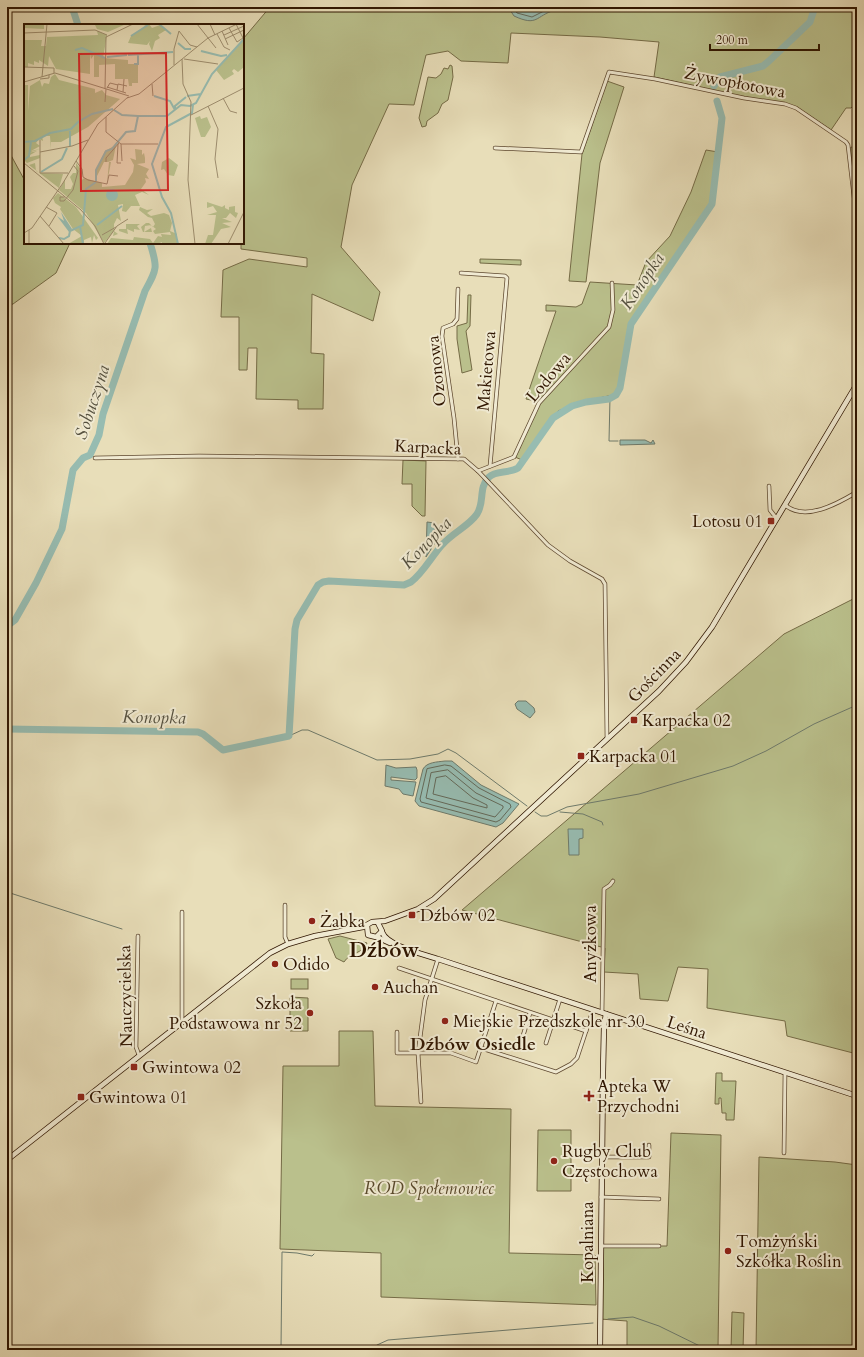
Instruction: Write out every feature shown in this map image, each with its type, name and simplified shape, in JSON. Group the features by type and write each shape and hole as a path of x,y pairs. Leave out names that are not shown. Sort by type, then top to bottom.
{"main road":[{"name":"Gościnna","path":"378,922 396,918 418,910 434,899 670,680 700,645 857,384"},
{"name":"Gościnna","path":"382,930 396,918"},
{"path":"7,1160 270,953 288,944 315,936 352,930 372,922 378,922 382,930 377,937 370,937 366,932 352,930"},
{"path":"366,932 367,925"},
{"name":"Leśna","path":"382,930 385,938 396,944"},
{"name":"Leśna","path":"377,937 438,959 604,1014 857,1096"},
{"name":"Kopalniana","path":"600,1350 600,1197 604,1014"}],"street":[{"name":"Żywopłotowa","path":"495,148 581,152 609,72 785,104 796,108 846,142 849,148 857,222"},
{"name":"Makietowa","path":"461,273 505,276 507,278 490,466"},
{"name":"Lodowa","path":"478,471 514,457 539,403 609,327 613,310 612,282"},
{"name":"Ozonowa","path":"458,289 457,319 453,324 443,328 442,336 454,418 458,459"},
{"name":"Karpacka","path":"95,458 199,456 458,459 468,461 548,545 570,561 602,579 605,584 607,739"},
{"path":"768,486 770,510 777,519"},
{"path":"785,505 794,511 806,512 834,504 857,492"},
{"name":"Anyżkowa","path":"604,1014 604,888 610,885 613,881"},
{"path":"285,905 285,937 288,944"},
{"path":"182,912 182,1022"},
{"name":"Nauczycielska","path":"138,936 136,1047 139,1055"},
{"path":"421,1102 418,1053 425,1000 438,959"},
{"path":"399,968 586,1031"},
{"path":"546,1043 560,999"},
{"path":"397,1032 397,1053 450,1053 476,1062 496,1001"},
{"path":"481,1048 556,1072 571,1064 577,1058 593,1010"},
{"path":"522,1039 530,1013"},
{"path":"784,1153 785,1073"},
{"path":"602,1157 649,1157 649,1145"},
{"path":"600,1197 659,1199"},
{"path":"601,1246 659,1246"}],"green space":[{"path":"270,7 857,7 857,109 856,105 851,108 846,108 831,130 797,107 785,103 739,96 654,77 659,42 600,37 511,33 508,63 461,61 448,51 426,55 414,105 389,104 352,185 341,247 380,292 373,321 312,294 311,353 324,354 323,409 298,409 298,400 256,399 257,348 248,348 247,370 239,370 239,317 221,317 223,270 249,259 307,267 307,258 241,249 241,244 244,244 244,38"},
{"path":"450,65 452,66 453,77 448,100 442,104 438,113 427,121 426,126 422,127 419,118 428,77 436,78 441,74 444,68 448,69"},
{"path":"607,81 624,87 600,163 586,282 569,281 582,154"},
{"path":"857,144 857,183 854,183 850,148"},
{"path":"7,148 24,179 24,244 70,244 56,273 13,304 7,306"},
{"path":"706,150 718,152 710,204 629,324 622,378 617,391 613,395 580,402 558,411 549,420 522,460 515,457 540,402 526,399 556,311 546,311 546,305 576,307 582,304 590,282 637,285 646,262 670,236 691,192"},
{"path":"480,259 521,260 521,265 480,263"},
{"path":"468,295 471,295 470,326 466,331 472,370 462,373 457,339 457,326 467,323"},
{"path":"403,460 426,461 425,516 422,516 412,506 412,484 402,484"},
{"path":"857,597 857,1054 787,1036 785,1021 707,1008 708,969 678,967 668,1001 640,999 638,974 604,972 605,948 462,910 784,634"},
{"path":"340,936 367,943 363,949 350,956 344,962 336,958 328,939"},
{"path":"291,979 308,979 308,989 291,989"},
{"path":"290,997 308,998 308,1031 290,1031"},
{"name":"ROD Społemowiec","path":"339,1031 373,1031 375,1106 511,1109 509,1253 595,1255 596,1305 381,1297 381,1253 280,1249 283,1066 339,1066"},
{"path":"716,1073 722,1073 722,1081 736,1081 734,1120 726,1120 726,1113 722,1113 721,1098 719,1098 719,1104 715,1104"},
{"name":"Rugby Club Częstochowa","path":"538,1130 571,1130 571,1191 537,1191"},
{"path":"671,1133 721,1135 718,1348 720,1350 627,1350 627,1321 600,1319 601,1246 667,1246"},
{"path":"759,1157 835,1162 857,1165 857,1350 756,1350"},
{"path":"732,1312 744,1313 743,1350 731,1350"}],"water":[{"path":"508,7 567,7 548,12 532,21 528,21 514,16"},
{"path":"620,440 645,440 651,443 653,440 655,444 620,445"},
{"path":"427,522 435,523 435,543 426,557"},
{"path":"518,701 526,701 534,708 535,712 530,718 517,709 515,704"},
{"path":"452,761 481,785 519,804 503,823 496,827 419,806 415,801 423,769 430,764"},
{"path":"386,765 396,768 416,767 417,778 415,780 391,777 391,780 416,782 413,796 403,794 399,789 385,786"},
{"path":"568,829 583,829 583,838 579,839 579,855 569,855"}],"waterway":[{"name":"Sobuczyna","path":"72,7 78,24"},
{"name":"Konopka","path":"714,86 720,77 763,66 810,22 815,7"},
{"name":"Konopka","path":"7,729 198,732 203,734 223,750 289,736 295,629 297,620 318,585 329,581 404,585 411,582 420,574 438,549 470,522 477,514 481,505 482,490 489,477 495,473 510,471 518,468 553,418 572,406 586,402 609,399 616,395 620,388 631,324 712,204 722,118 717,101"},
{"name":"Sobuczyna","path":"7,626 15,620 36,583 62,529 73,470 83,458 90,455 99,435 103,414 145,291 154,273 155,263 150,244"},
{"path":"610,398 609,441 618,441"},
{"path":"535,812 541,816 547,816 567,807 639,794 733,766 766,751 814,724 857,705"},
{"path":"289,736 302,730 308,730 377,760 410,759 438,754 448,749 456,753 527,806"},
{"path":"560,812 583,814 602,822 603,825"},
{"path":"7,892 122,929"},
{"path":"281,1350 282,1252 312,1256 314,1254"},
{"path":"608,1319 633,1317 659,1326 708,1350"},
{"path":"377,1345 388,1340 593,1323"},
{"path":"365,1350 373,1347"}],"place":[{"name":"Lotosu 01","path":"771,521"},
{"name":"Karpacka 02","path":"634,720"},
{"name":"Karpacka 01","path":"581,756"},
{"name":"Dźbów 02","path":"412,915"},
{"name":"Żabka","path":"312,921"},
{"name":"Odido","path":"275,964"},
{"name":"Auchan","path":"375,987"},
{"name":"Szkoła Podstawowa nr 52","path":"310,1013"},
{"name":"Miejskie Przedszkole nr 30","path":"445,1021"},
{"name":"Gwintowa 02","path":"134,1067"},
{"name":"Apteka W Przychodni","path":"589,1096"},
{"name":"Gwintowa 01","path":"81,1097"},
{"name":"Rugby Club Częstochowa","path":"554,1161"},
{"name":"Tomżyński Szkółka Roślin","path":"728,1251"}],"district":[{"name":"Dźbów","path":"384,950"},
{"name":"Dźbów Osiedle","path":"473,1044"}]}
